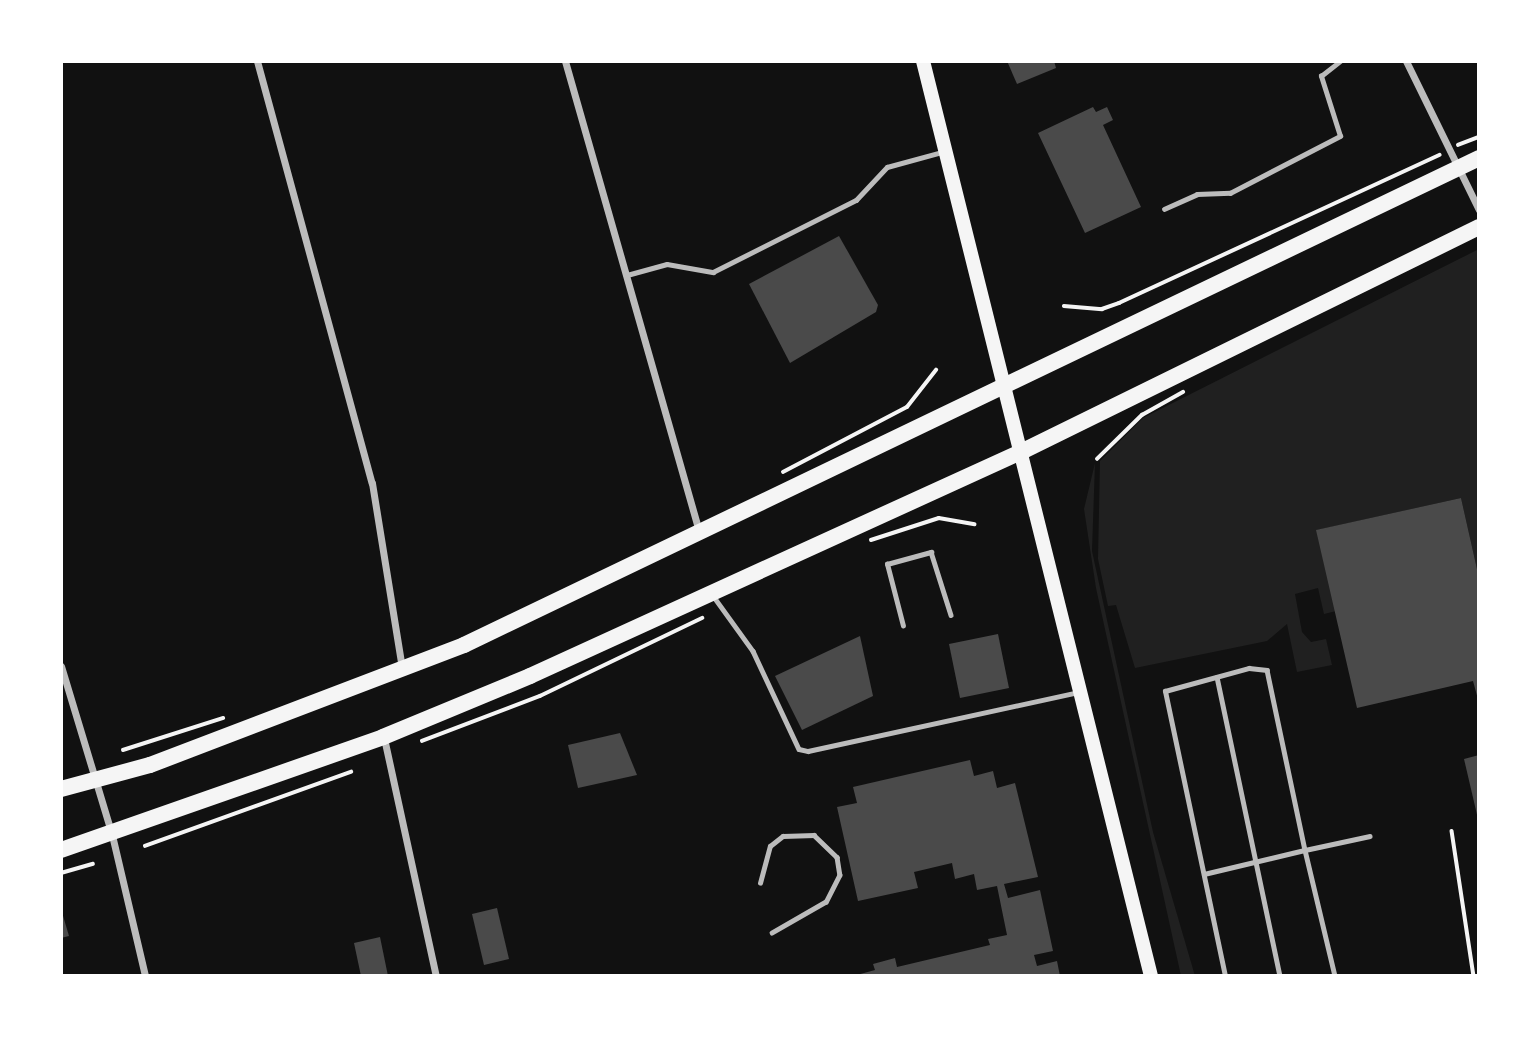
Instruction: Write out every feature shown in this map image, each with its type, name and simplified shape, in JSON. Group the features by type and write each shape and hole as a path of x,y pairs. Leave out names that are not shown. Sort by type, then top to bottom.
{"highway":[{"path":"61,789 93,781 403,671 701,537 1008,385 1479,158"},
{"path":"61,850 112,835 383,737 1025,450 1479,227"}],"main road":[{"path":"923,61 1025,450 1152,976"}],"street":[{"path":"257,61 372,484 403,671"},
{"path":"565,61 701,537"},
{"path":"1406,61 1479,210"},
{"path":"61,666 93,781 112,835 145,976"},
{"path":"383,737 436,976"}],"lane":[{"path":"1164,209 1197,194 1230,193 1340,136 1321,76 1340,61"},
{"path":"626,275 667,264 713,272 856,200 887,167 947,150"},
{"path":"903,626 887,564 931,552 951,615"},
{"path":"711,590 720,609 753,650 799,749 808,751 1084,691"},
{"path":"1225,976 1165,691 1217,677 1267,670 1335,976"},
{"path":"1217,677 1280,976"},
{"path":"760,883 770,846 783,836 814,835 837,857 840,874 826,902 772,933"},
{"path":"1204,874 1370,836"}],"path":[{"path":"1064,306 1102,309 1119,303 1479,137"},
{"path":"779,474 907,407 936,370"},
{"path":"1097,459 1142,415 1189,389"},
{"path":"862,543 928,520 974,524"},
{"path":"422,741 540,695 720,609"},
{"path":"123,750 234,714"},
{"path":"145,846 351,772"},
{"path":"1452,831 1474,976"},
{"path":"61,873 93,864"}],"shaded area":[{"path":"1479,249 1479,578 1461,498 1317,530 1336,611 1324,614 1318,588 1295,594 1302,632 1311,642 1326,639 1332,665 1297,672 1287,624 1267,641 1135,668 1116,605 1108,606 1098,559 1100,461 1143,418"},
{"path":"1095,463 1092,551 1153,832 1195,976 1181,976 1096,588 1084,509"}],"building":[{"path":"1007,61 1054,61 1056,68 1017,84"},
{"path":"1093,107 1096,112 1107,107 1113,120 1103,125 1141,207 1085,233 1038,133"},
{"path":"839,236 878,305 876,312 790,363 749,284"},
{"path":"1461,498 1479,578 1479,703 1473,681 1357,708 1316,530"},
{"path":"998,634 1009,688 960,698 949,644"},
{"path":"860,636 873,696 802,730 775,676"},
{"path":"620,733 637,775 578,788 568,745"},
{"path":"1479,755 1479,819 1478,819 1464,759"},
{"path":"970,760 974,776 993,771 997,788 1015,783 1038,877 1004,884 1008,898 1040,890 1053,951 1034,955 1037,966 1057,961 1060,976 853,976 875,970 873,964 895,958 897,967 990,945 988,939 1007,935 997,886 977,890 974,874 955,879 952,863 914,872 918,888 858,901 837,807 857,803 853,787"},
{"path":"497,908 509,959 484,965 472,914"},
{"path":"61,909 69,936 61,938"},
{"path":"380,937 388,976 361,976 354,943"}]}
